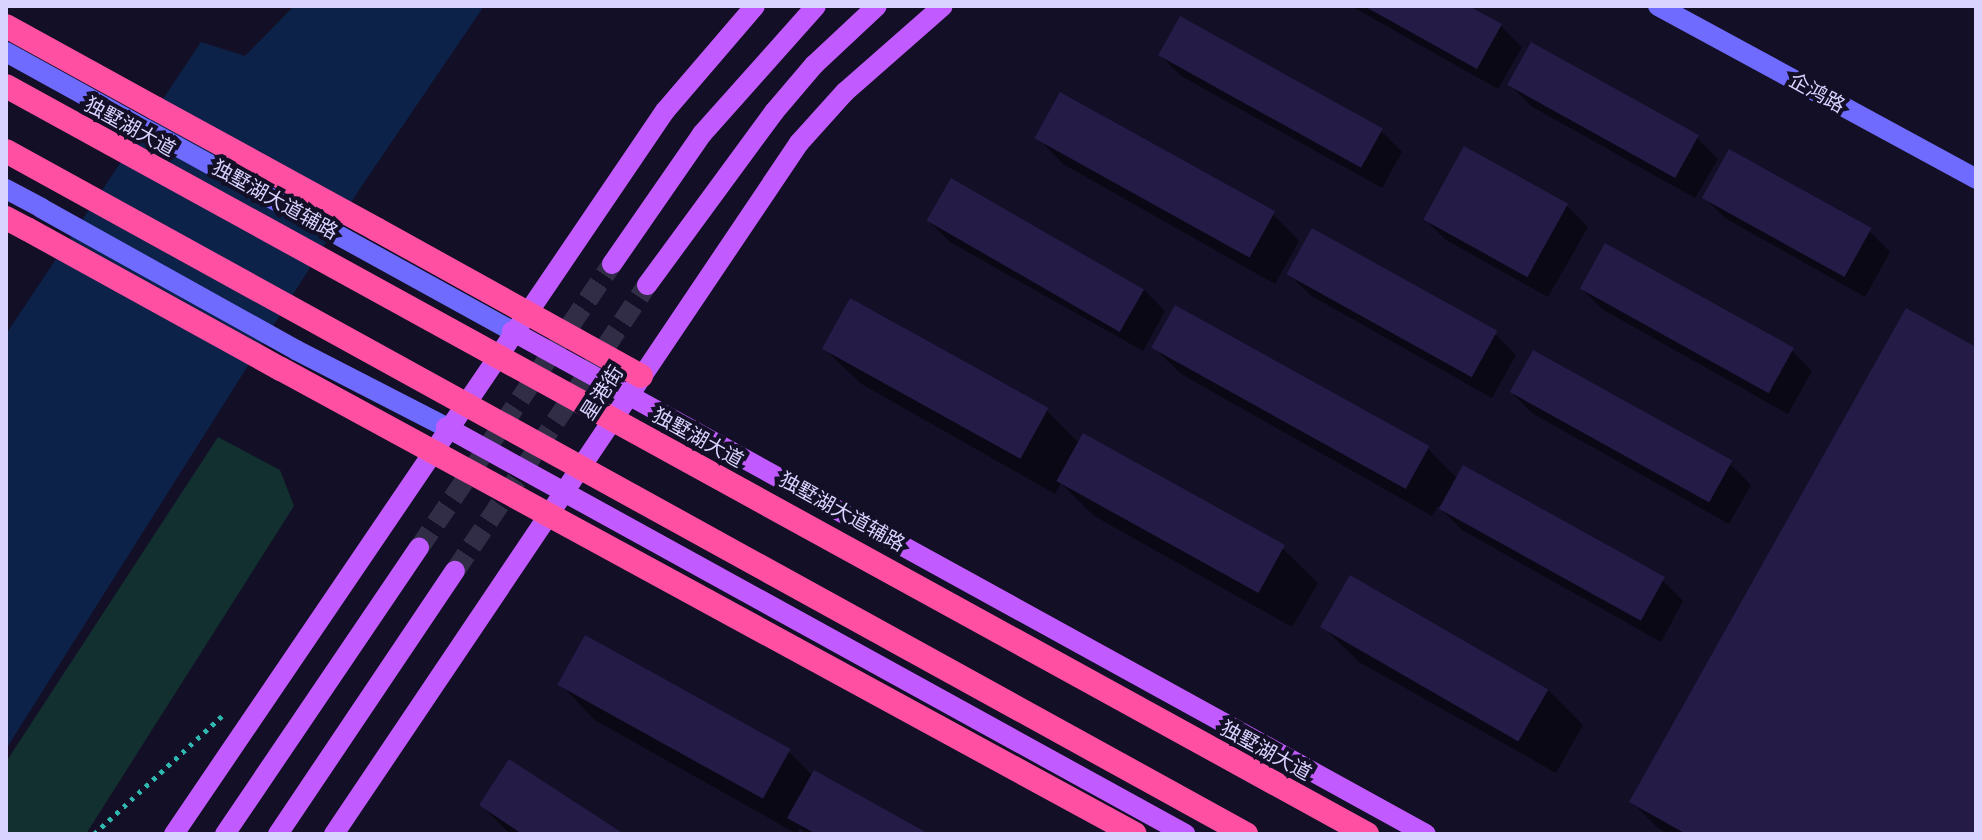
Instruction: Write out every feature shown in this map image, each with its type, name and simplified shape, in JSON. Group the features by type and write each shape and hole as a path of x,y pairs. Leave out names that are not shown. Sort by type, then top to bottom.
{"highway":[{"path":"6,26 376,229 519,322 635,386"},
{"name":"独墅湖大道","path":"6,86 1367,834"},
{"path":"6,151 1246,834"},
{"path":"6,218 288,360 431,449 1135,834"}],"main road":[{"path":"174,834 431,449 665,111 755,6"},
{"path":"612,264 710,124 816,6"},
{"path":"647,285 774,112 836,42 877,6"},
{"name":"星港街","path":"334,834 552,516 635,386 799,143 853,85 943,6"},
{"name":"企鸿路","path":"1658,6 1976,179"},
{"name":"独墅湖大道辅路","path":"6,52 349,241 519,322"},
{"path":"6,189 288,360 446,427 1185,834"},
{"name":"独墅湖大道辅路","path":"635,386 1426,834"},
{"path":"225,834 419,548"},
{"path":"278,834 455,571"}],"path":[{"path":"94,834 233,706"}],"green space":[{"path":"218,437 280,470 294,506 86,834 6,834 6,762"}],"water":[{"path":"294,6 484,6 359,190 6,749 6,334 201,42 245,56"}],"building":[{"path":"1364,6 1469,6 1502,24 1477,69"},
{"path":"1180,16 1383,128 1361,168 1158,55"},
{"path":"1531,42 1699,135 1675,178 1507,85"},
{"path":"1060,92 1275,211 1249,258 1034,138"},
{"path":"1464,146 1568,204 1527,277 1423,219"},
{"path":"1729,149 1872,228 1844,277 1702,198"},
{"path":"951,178 1144,290 1120,332 926,220"},
{"path":"1312,228 1497,331 1472,377 1286,274"},
{"path":"1605,243 1794,348 1769,393 1580,288"},
{"path":"850,298 1049,408 1020,459 822,349"},
{"path":"1175,305 1430,446 1406,489 1151,348"},
{"path":"1906,308 1976,347 1976,834 1686,834 1629,802"},
{"path":"1533,350 1732,461 1709,503 1510,392"},
{"path":"1083,433 1285,545 1258,593 1056,481"},
{"path":"1463,465 1665,577 1641,621 1439,509"},
{"path":"1350,575 1548,690 1518,741 1320,627"},
{"path":"585,635 791,749 763,799 557,685"},
{"path":"509,759 624,834 522,834 479,805"},
{"path":"814,770 929,834 816,834 787,818"}],"tunnel":[{"path":"419,548 612,264"},
{"path":"455,571 647,285"}]}
